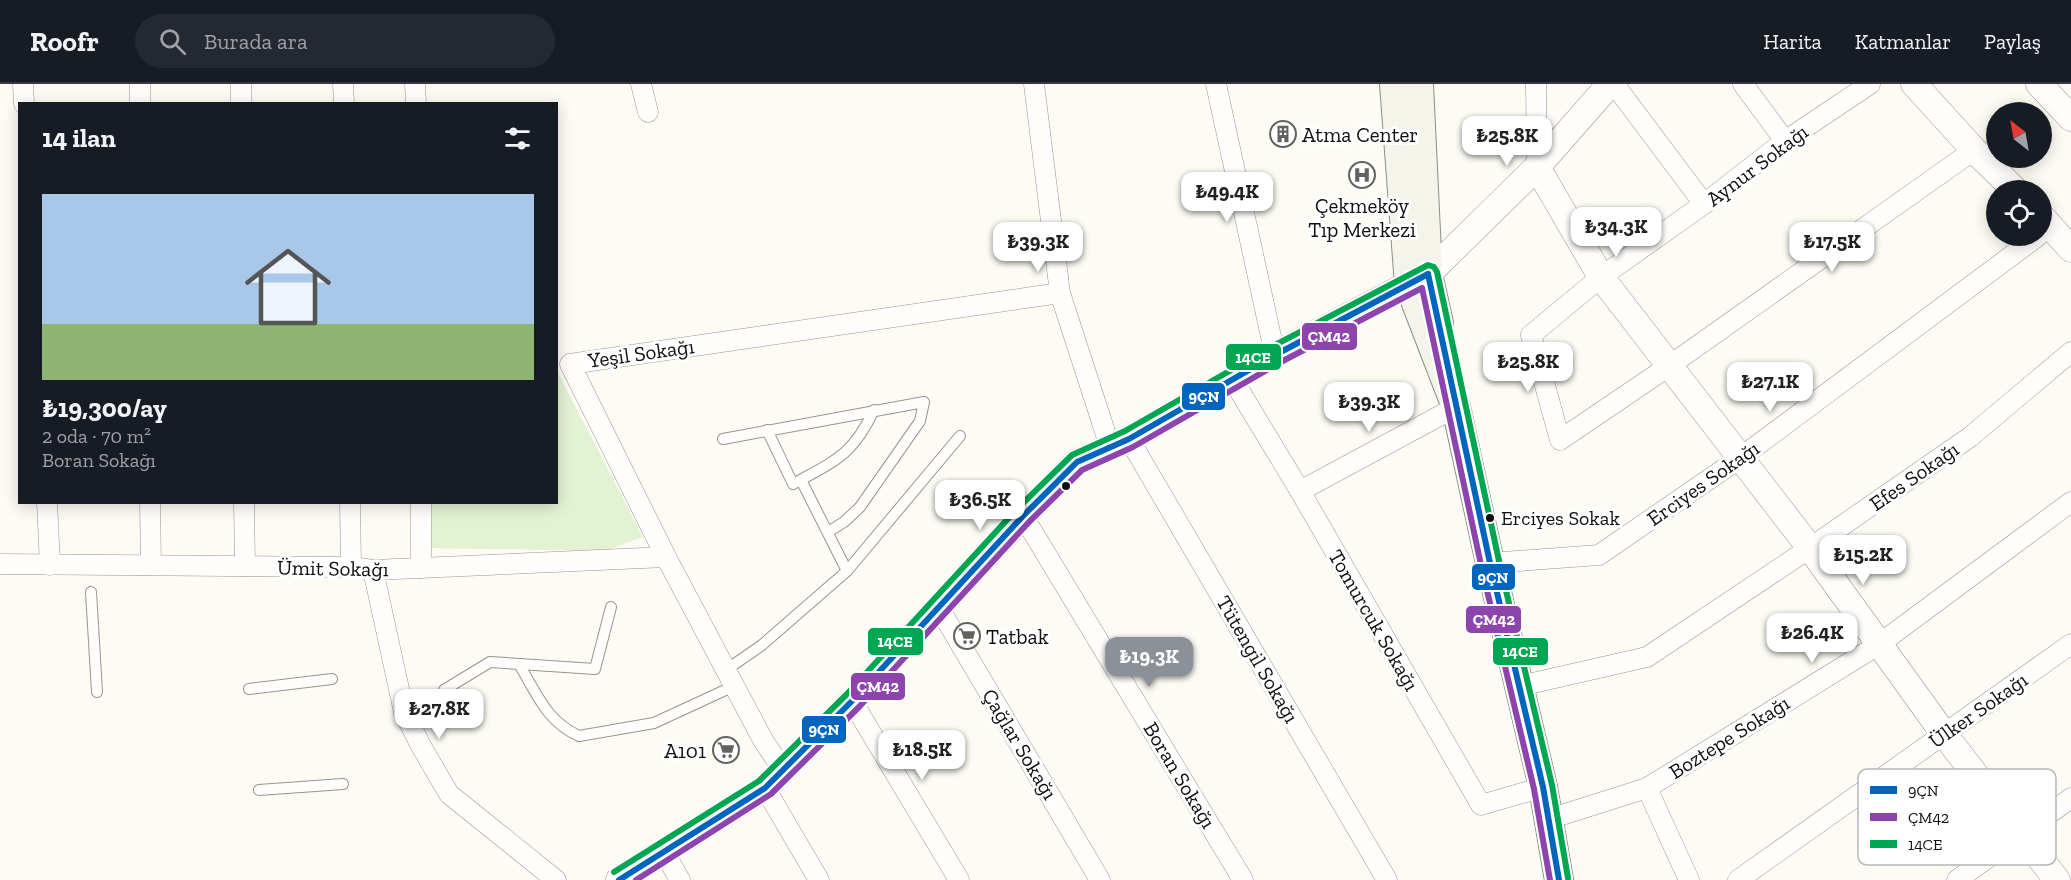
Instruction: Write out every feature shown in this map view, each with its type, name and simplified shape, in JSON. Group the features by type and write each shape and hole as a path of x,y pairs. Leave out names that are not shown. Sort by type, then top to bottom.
{"main road":[{"path":"1394,84 1419,280 1456,407 1543,787 1559,880"},
{"path":"1419,84 1419,280"}],"street":[{"path":"23,84 24,102"},
{"path":"140,84 140,102"},
{"path":"241,84 242,102"},
{"path":"343,84 344,102"},
{"path":"415,84 416,102"},
{"path":"641,84 648,112"},
{"name":"Tütengil Sokağı","path":"1034,84 1060,292 1119,443 1387,880"},
{"path":"1216,84 1275,355"},
{"path":"1536,84 1538,167 1601,277 1810,548 1878,645 1972,769"},
{"path":"619,880 765,788 852,701 1023,516 1077,462 1119,443 1275,355 1419,280 1538,167 1612,84 1704,204"},
{"path":"1743,84 1785,141"},
{"name":"Aynur Sokağı","path":"1669,366 1560,440 1531,335 1601,277 1704,204 1785,141 1870,84"},
{"path":"1914,84 2005,180"},
{"path":"2040,84 2071,118"},
{"path":"1669,366 1974,150"},
{"path":"2052,235 2071,249"},
{"name":"Erciyes Sokağı","path":"1490,563 1599,555 1740,458 2019,246"},
{"name":"Yeşil Sokağı","path":"783,770 763,740 666,557 570,364 1060,292"},
{"name":"Efes Sokağı","path":"1520,686 1647,657 1970,437 2071,352"},
{"name":"Tomurcuk Sokağı","path":"1233,380 1300,491 1481,806 1543,787"},
{"path":"1300,491 1456,407"},
{"name":"Boztepe Sokağı","path":"1549,819 1647,788 1878,645 2071,502"},
{"path":"47,504 50,565"},
{"path":"150,504 151,566"},
{"path":"244,504 245,566"},
{"path":"350,504 351,567"},
{"path":"421,504 421,568"},
{"name":"Boran Sokağı","path":"1023,516 1243,880"},
{"name":"Ümit Sokağı","path":"0,564 351,567 373,570 666,557"},
{"path":"373,570 404,712 449,794 556,880"},
{"name":"Çağlar Sokağı","path":"939,608 1100,880"},
{"name":"Ülker Sokağı","path":"1895,769 2071,644"},
{"path":"852,701 959,880"},
{"path":"765,788 819,880"},
{"path":"1647,788 1689,880"},
{"name":"Ülker Sokağı","path":"1738,880 1858,795"},
{"path":"2056,809 2071,798"},
{"path":"664,852 680,880"},
{"path":"1957,880 1979,865"},
{"path":"2046,865 2057,880"}],"lane":[{"path":"723,439 924,402 920,420 860,507 844,522 828,532"},
{"path":"767,430 793,484 831,464 851,448 864,432 874,410"},
{"path":"520,666 550,716 567,731 579,736 654,723 730,678 762,645 847,571 960,436"},
{"path":"801,480 847,571"},
{"path":"91,592 97,692"},
{"path":"444,690 490,662 520,666 595,669 611,607"},
{"path":"249,689 332,679"},
{"path":"259,790 343,784"}],"green space":[{"path":"558,373 643,537 604,551 427,548 427,504 558,504"}],"transit line":[{"name":"14CE","path":"614,872 759,781 846,695 1016,510 1072,455 1125,431 1271,347 1428,265 1434,267 1437,272 1499,561 1552,785 1568,878"},
{"name":"9ÇN","path":"1428,274 1490,563 1543,787 1559,880"},
{"name":"9ÇN","path":"619,880 765,788 852,701 1023,516 1077,462 1129,439 1275,355 1428,274"},
{"name":"ÇM42","path":"636,880 771,794 859,707 1029,522 1082,470 1133,447 1279,363 1422,288 1481,565 1534,789 1550,880"}],"place":[{"name":"Atma Center","path":"1283,134"},
{"name":"Çekmeköy Tıp Merkezi","path":"1362,175"},
{"name":"Erciyes Sokak","path":"1490,518"},
{"name":"Tatbak","path":"967,636"},
{"name":"A101","path":"726,750"}]}
